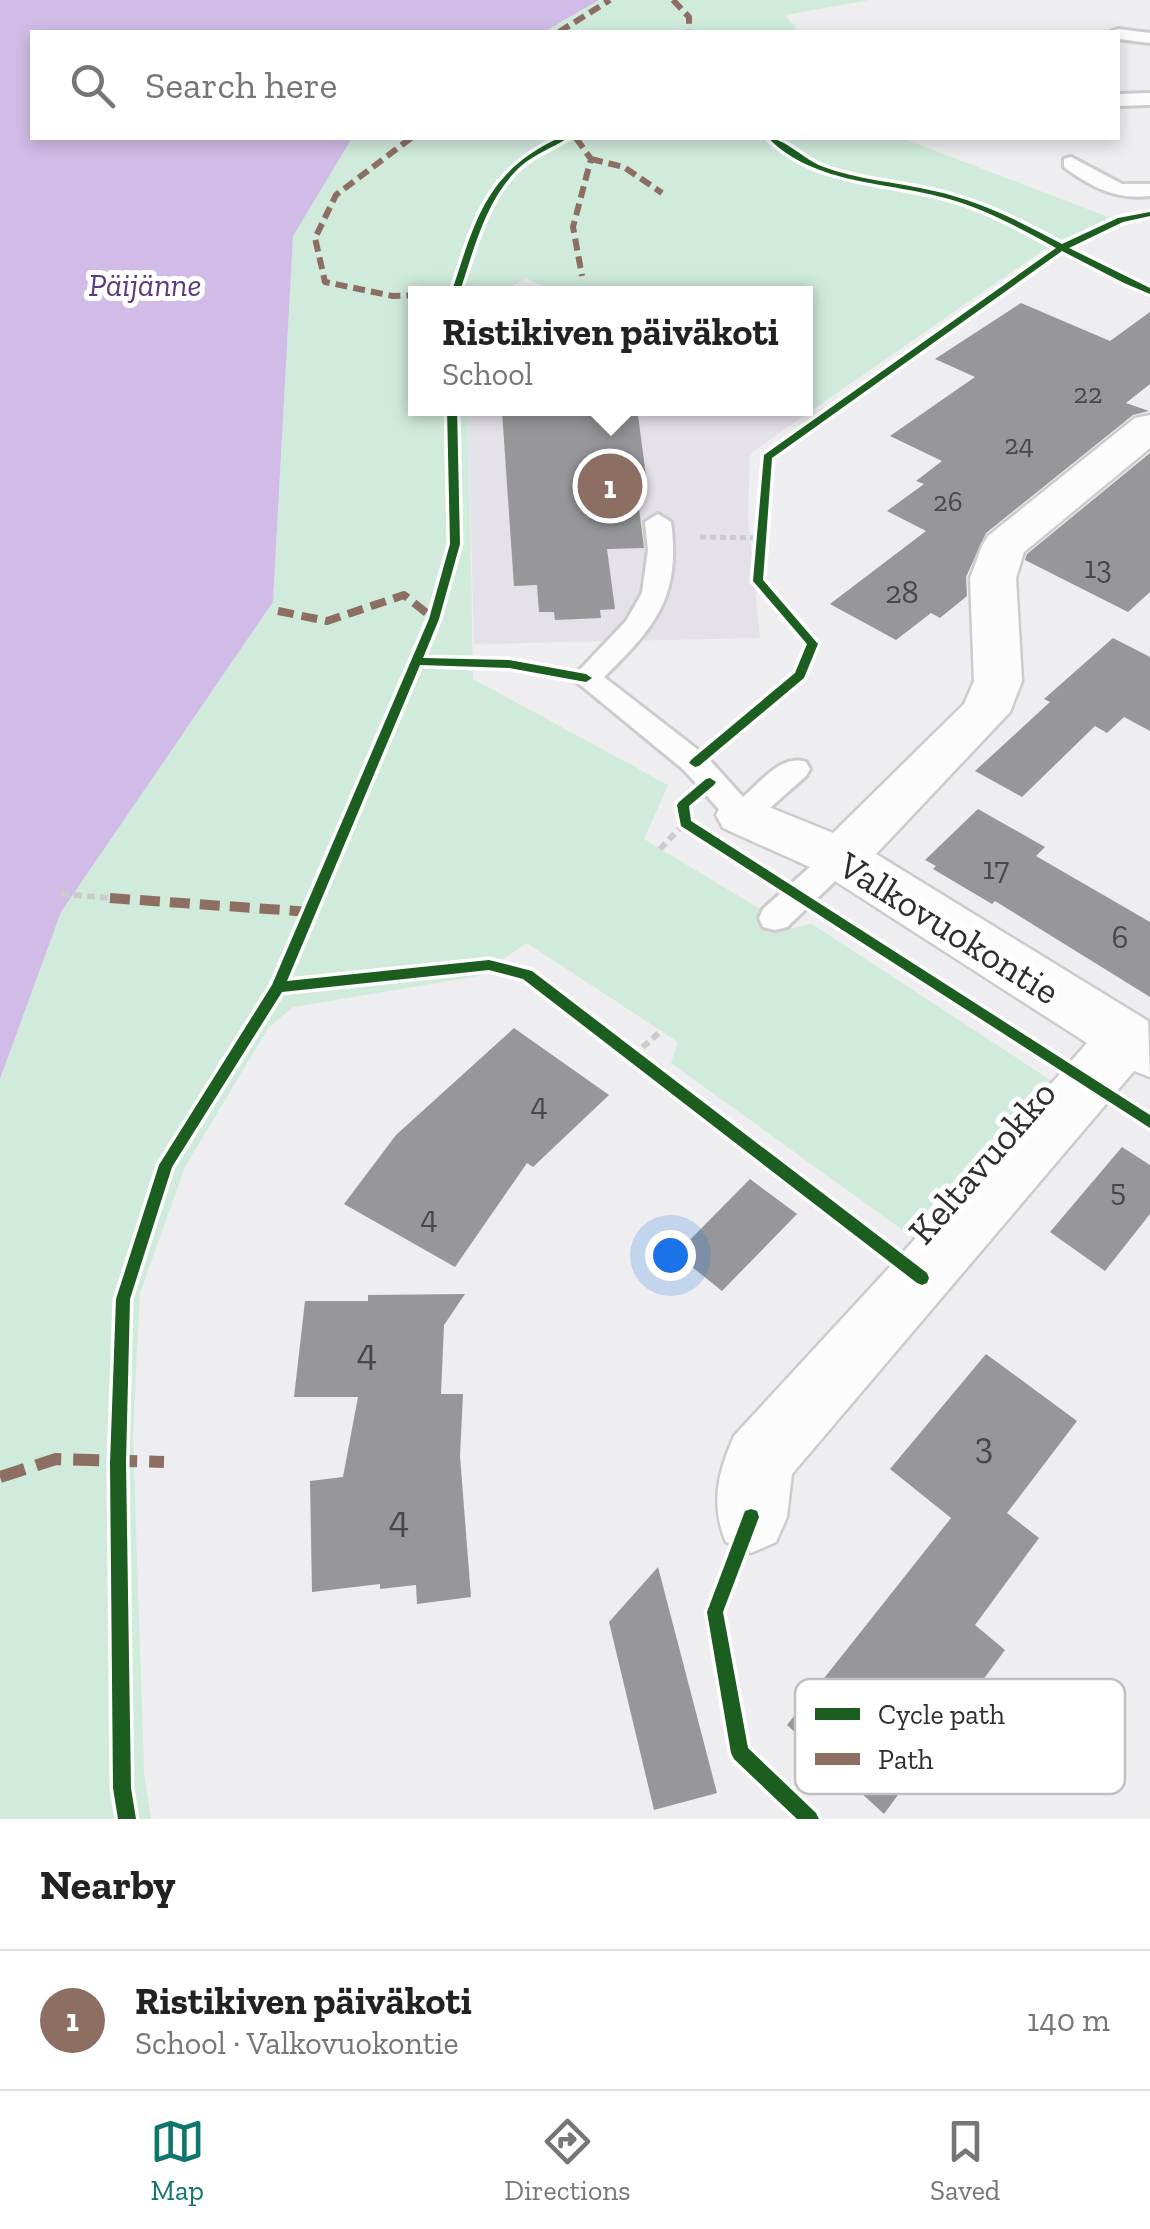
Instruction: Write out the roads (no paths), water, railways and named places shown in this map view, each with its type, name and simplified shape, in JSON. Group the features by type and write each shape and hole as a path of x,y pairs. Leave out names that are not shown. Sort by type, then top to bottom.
{"street":[{"path":"840,858 985,712 998,681 992,578 1004,546 1150,427"},
{"name":"Valkovuokontie","path":"718,810 840,858 1138,1045"},
{"name":"Keltavuokko","path":"751,1517 759,1460 1138,1045"}],"lane":[{"path":"1120,34 1150,38"},
{"path":"1120,100 1150,99"},
{"path":"1071,163 1100,185 1118,190 1150,190"},
{"path":"659,529 661,585 643,622 586,678 696,763 718,810 795,769"},
{"path":"775,918 840,858"}],"water":[{"name":"Päijänne","path":"0,0 599,0 547,30 30,30 30,140 351,140 293,236 273,602 61,912 0,1079"}],"place":[{"name":"Ristikiven päiväkoti","path":"610,486"}]}
